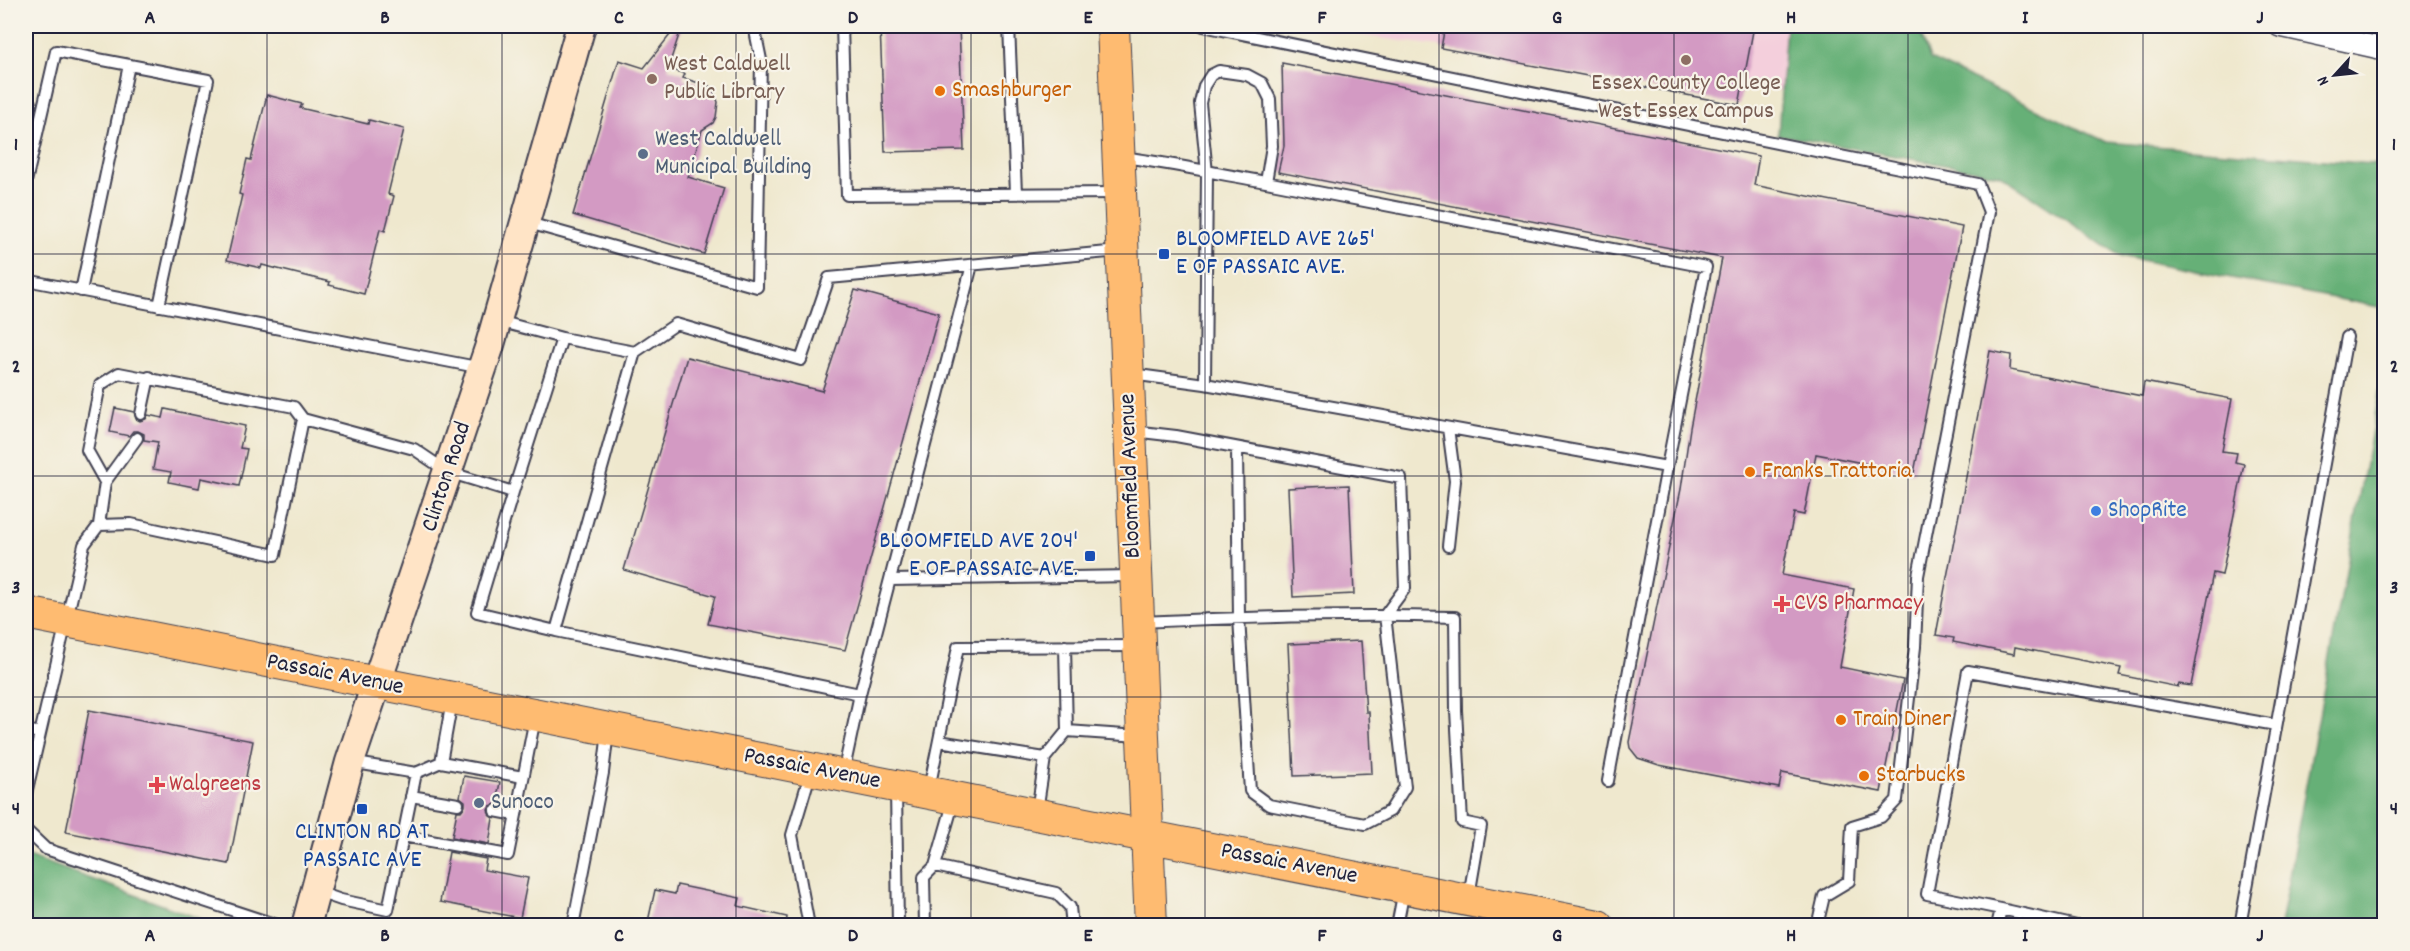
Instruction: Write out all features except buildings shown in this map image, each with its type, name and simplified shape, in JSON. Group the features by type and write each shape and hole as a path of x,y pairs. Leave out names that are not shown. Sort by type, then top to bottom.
{"main road":[{"name":"Bloomfield Avenue","path":"1113,26 1151,926"},
{"name":"Passaic Avenue","path":"26,613 1405,887 1468,900 1507,912 1598,926"}],"street":[{"name":"Clinton Road","path":"306,926 350,762 482,369 581,26"},
{"path":"2280,26 2385,49"}],"lane":[{"path":"525,222 758,287 761,60 754,26"},
{"path":"842,26 847,195 1120,193"},
{"path":"1009,26 1016,193"},
{"path":"1203,26 1978,184 1989,212 1918,576 1915,647 1897,800 1881,817 1852,826 1849,881 1824,896 1817,926"},
{"path":"26,182 56,51 208,80 159,306"},
{"path":"81,291 129,65"},
{"path":"1205,384 1208,173 1200,103 1203,86 1211,75 1219,71 1236,72 1262,83 1270,99 1272,146 1266,182"},
{"path":"1119,157 1164,162 1208,173 1266,182 1706,267 1608,781"},
{"path":"556,631 635,352 676,324 801,360 829,278 1123,251"},
{"path":"843,776 860,694 972,265"},
{"path":"26,280 482,369"},
{"path":"497,320 562,338 635,352"},
{"path":"2240,926 2347,337"},
{"path":"562,338 477,612 556,631 860,694"},
{"path":"105,482 87,450 100,385 119,373 294,407 303,419 414,449 448,472 513,492"},
{"path":"1127,374 1205,384 1667,467"},
{"path":"141,414 149,377"},
{"path":"99,525 131,524 275,555 303,419"},
{"path":"1448,428 1455,481 1448,546"},
{"path":"1130,430 1237,448 1401,478 1405,588 1385,615 1406,787 1390,811 1365,824 1269,805 1250,791 1239,618 1237,448"},
{"path":"26,794 84,545 99,525 105,482 136,438"},
{"path":"890,580 1136,576"},
{"path":"925,926 924,877 935,866 942,795 939,741 958,647 1065,646 1239,618 1385,615 1455,617 1456,710 1462,822 1481,826 1468,900"},
{"path":"1036,814 1045,758 1067,731 1065,646"},
{"path":"2077,926 1928,894 1968,671 2276,725"},
{"path":"441,762 453,699"},
{"path":"403,836 508,855 536,715"},
{"path":"573,926 603,773 608,729"},
{"path":"26,730 40,733"},
{"path":"1067,731 1143,736"},
{"path":"939,741 1045,758"},
{"path":"350,762 416,773 441,762 523,777"},
{"path":"809,926 792,835 811,769"},
{"path":"315,891 341,900 388,910 416,773"},
{"path":"896,786 898,926"},
{"path":"411,796 458,804"},
{"path":"495,811 516,815"},
{"path":"26,830 46,849 280,926"},
{"path":"935,866 1056,893 1070,907 1072,926"},
{"path":"1397,926 1405,887"},
{"path":"1997,926 2001,909"}],"shaded area":[{"name":"Essex County College West Essex Campus","path":"1288,26 1827,26 1815,95"}],"green space":[{"path":"1786,26 1918,26 1930,59 2106,142 2384,165 2384,308 2120,256 2000,175 1778,135"},
{"path":"2384,367 2384,925 2280,925"},
{"path":"26,855 217,925 26,925"}],"place":[{"name":"Essex County College West Essex Campus","path":"1686,60"},
{"name":"West Caldwell Public Library","path":"652,79"},
{"name":"Smashburger","path":"940,91"},
{"name":"West Caldwell Municipal Building","path":"643,154"},
{"name":"BLOOMFIELD AVE 265' E OF PASSAIC AVE.","path":"1164,254"},
{"name":"Franks Trattoria","path":"1750,472"},
{"name":"ShopRite","path":"2096,511"},
{"name":"BLOOMFIELD AVE 204' E OF PASSAIC AVE.","path":"1090,556"},
{"name":"CVS Pharmacy","path":"1782,604"},
{"name":"Train Diner","path":"1841,720"},
{"name":"Starbucks","path":"1864,776"},
{"name":"Walgreens","path":"157,785"},
{"name":"Sunoco","path":"479,803"},
{"name":"CLINTON RD AT PASSAIC AVE","path":"362,809"}]}
